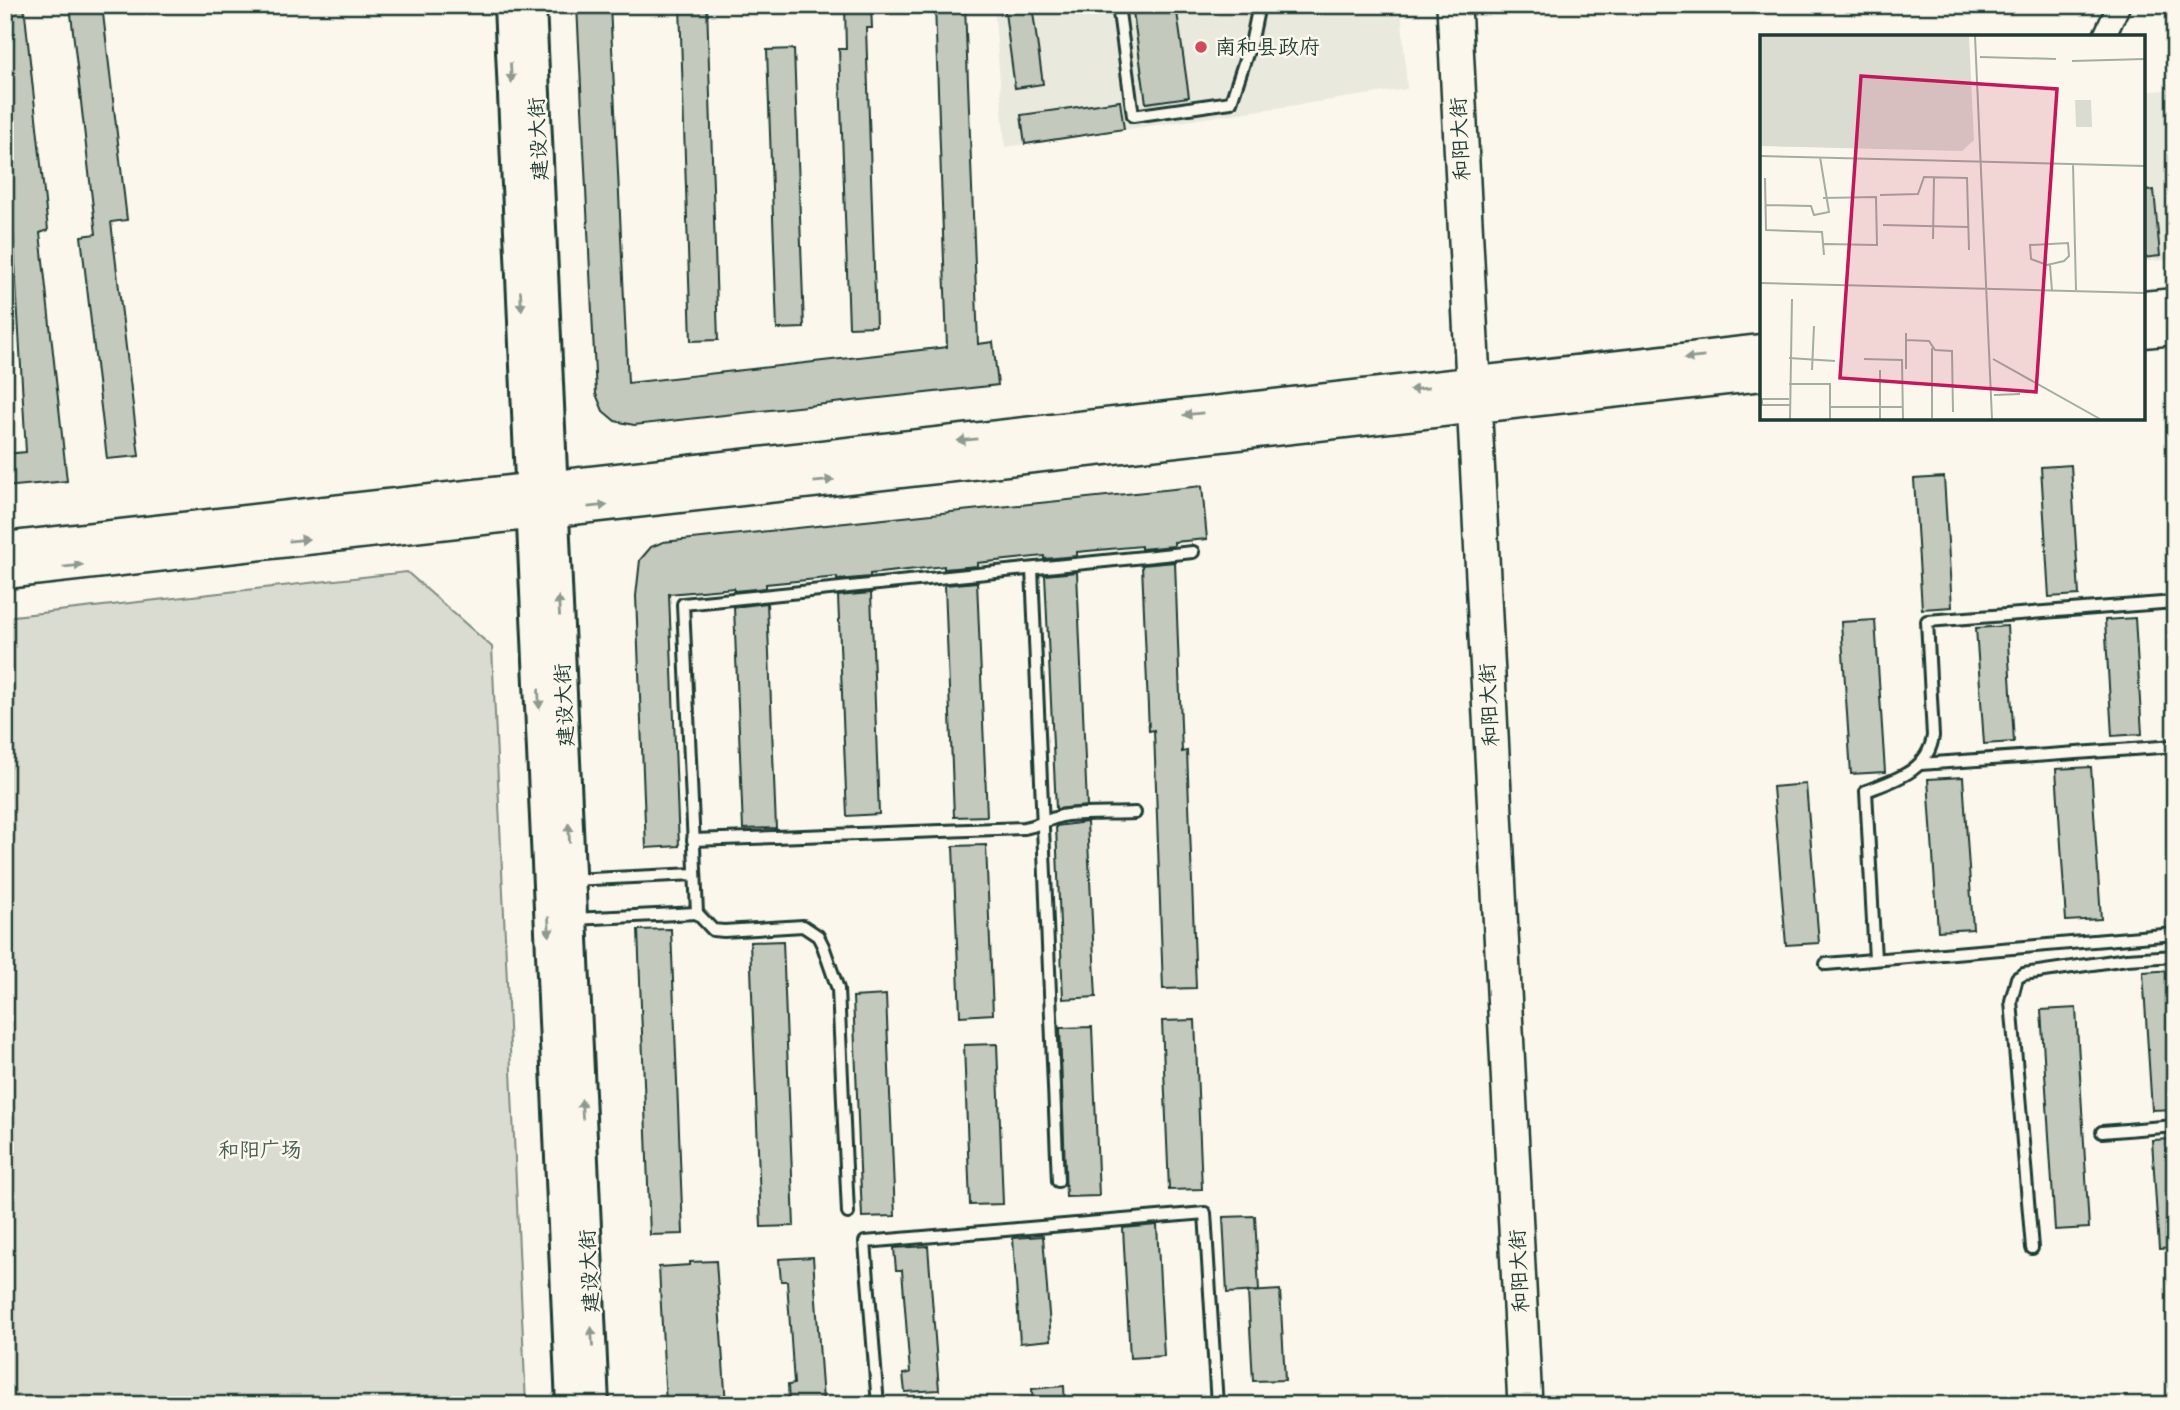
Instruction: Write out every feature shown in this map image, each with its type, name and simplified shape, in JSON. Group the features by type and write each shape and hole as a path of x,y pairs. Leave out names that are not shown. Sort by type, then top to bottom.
{"main road":[{"name":"和阳大街","path":"1438,5 1465,396 1525,1405"},
{"name":"和阳大街","path":"1454,5 1465,396 1509,1405"},
{"path":"2145,307 2175,304"},
{"path":"2145,332 2175,329"},
{"path":"5,573 542,500 1465,396 1760,350"},
{"path":"1465,396 1760,375"},
{"path":"5,548 542,500"}],"street":[{"name":"建设大街","path":"508,5 571,880 595,1405"},
{"name":"建设大街","path":"533,5 542,500 570,1405"},
{"path":"2105,35 2119,5"}],"lane":[{"path":"1118,5 1133,116 1231,102 1252,39 1259,5"},
{"path":"848,1213 838,989 818,936 803,926 713,930 697,913 683,604 1194,552"},
{"path":"1032,569 1058,1181"},
{"path":"1875,960 1866,791 1903,776 1920,764 1931,748 1933,736 1927,621 2175,602"},
{"path":"1920,764 2175,746"},
{"path":"693,839 1024,828 1065,815 1135,813"},
{"path":"571,880 695,874"},
{"path":"573,919 697,913"},
{"path":"1826,964 2175,934"},
{"path":"2032,1248 2011,1001 2017,978 2024,974 2114,961 2175,956"},
{"path":"2102,1132 2175,1126"},
{"path":"877,1405 865,1242 1205,1213 1217,1405"}],"shaded area":[{"name":"南和县政府","path":"994,5 1401,5 1407,89 1005,147"},
{"path":"2175,89 2175,259 2145,262 2145,92"}],"green space":[{"name":"和阳广场","path":"407,572 492,647 526,1405 5,1405 5,617"}],"building":[{"path":"5,5 24,5 48,230 40,233 67,481 5,487 5,454 26,452 5,93"},
{"path":"70,5 102,5 127,220 111,222 139,456 107,459 81,236 96,234"},
{"path":"577,5 610,5 628,383 947,347 935,5 965,5 978,344 993,342 998,385 634,425 615,421 603,411 596,394"},
{"path":"680,5 707,5 718,340 691,341"},
{"path":"845,5 871,5 872,28 866,28 876,326 849,327 839,49 846,49"},
{"path":"1004,5 1032,5 1043,84 1015,88"},
{"path":"1132,5 1176,5 1189,97 1146,103"},
{"path":"794,49 804,328 777,329 767,50"},
{"path":"1120,101 1124,129 1025,144 1021,115"},
{"path":"2154,190 2160,256 2145,258 2145,191"},
{"path":"2071,465 2079,595 2049,597 2041,467"},
{"path":"1944,477 1952,607 1922,609 1914,479"},
{"path":"1202,486 1207,539 1174,542 1174,546 1141,549 1141,546 1077,552 1077,556 1044,559 1044,556 977,563 977,566 944,569 944,566 870,574 870,577 837,580 837,577 766,584 766,588 669,594 679,846 646,848 636,596 640,560 651,547 663,542"},
{"path":"1175,562 1182,752 1187,751 1196,988 1163,989 1154,730 1149,731 1142,565"},
{"path":"1077,572 1087,806 1056,809 1045,575"},
{"path":"977,582 987,816 954,817 945,585"},
{"path":"871,593 879,814 847,816 838,596"},
{"path":"767,603 776,828 743,829 734,607"},
{"path":"2135,618 2142,734 2112,736 2105,620"},
{"path":"1875,620 1885,772 1851,774 1841,622"},
{"path":"2007,626 2014,742 1984,744 1976,628"},
{"path":"2091,767 2101,919 2066,921 2056,769"},
{"path":"1963,777 1973,929 1938,931 1928,779"},
{"path":"1806,784 1819,943 1786,945 1773,787"},
{"path":"1087,822 1096,997 1063,999 1056,826"},
{"path":"986,845 993,1014 960,1016 953,846"},
{"path":"671,929 683,1234 650,1235 638,930"},
{"path":"783,941 794,1226 761,1227 750,942"},
{"path":"2175,970 2175,1109 2152,1110 2143,972"},
{"path":"886,995 895,1216 862,1217 853,997"},
{"path":"2076,1008 2089,1228 2055,1230 2041,1010"},
{"path":"1195,1020 1202,1189 1169,1190 1162,1021"},
{"path":"1092,1027 1099,1196 1066,1197 1060,1028"},
{"path":"997,1044 1003,1204 970,1205 964,1045"},
{"path":"2175,1139 2175,1248 2159,1249 2152,1140"},
{"path":"1255,1216 1259,1291 1227,1293 1223,1217"},
{"path":"1157,1225 1164,1356 1130,1358 1123,1228"},
{"path":"1043,1236 1051,1340 1020,1343 1013,1238"},
{"path":"928,1246 939,1390 905,1392 903,1374 910,1373 902,1270 896,1270 894,1248"},
{"path":"813,1257 823,1401 789,1403 788,1385 794,1384 787,1281 781,1281 779,1259"},
{"path":"716,1261 726,1405 666,1405 659,1267"},
{"path":"1280,1290 1285,1380 1253,1381 1248,1292"},
{"path":"1064,1386 1065,1405 1033,1405 1032,1389"}],"place":[{"name":"南和县政府","path":"1201,47"}]}
